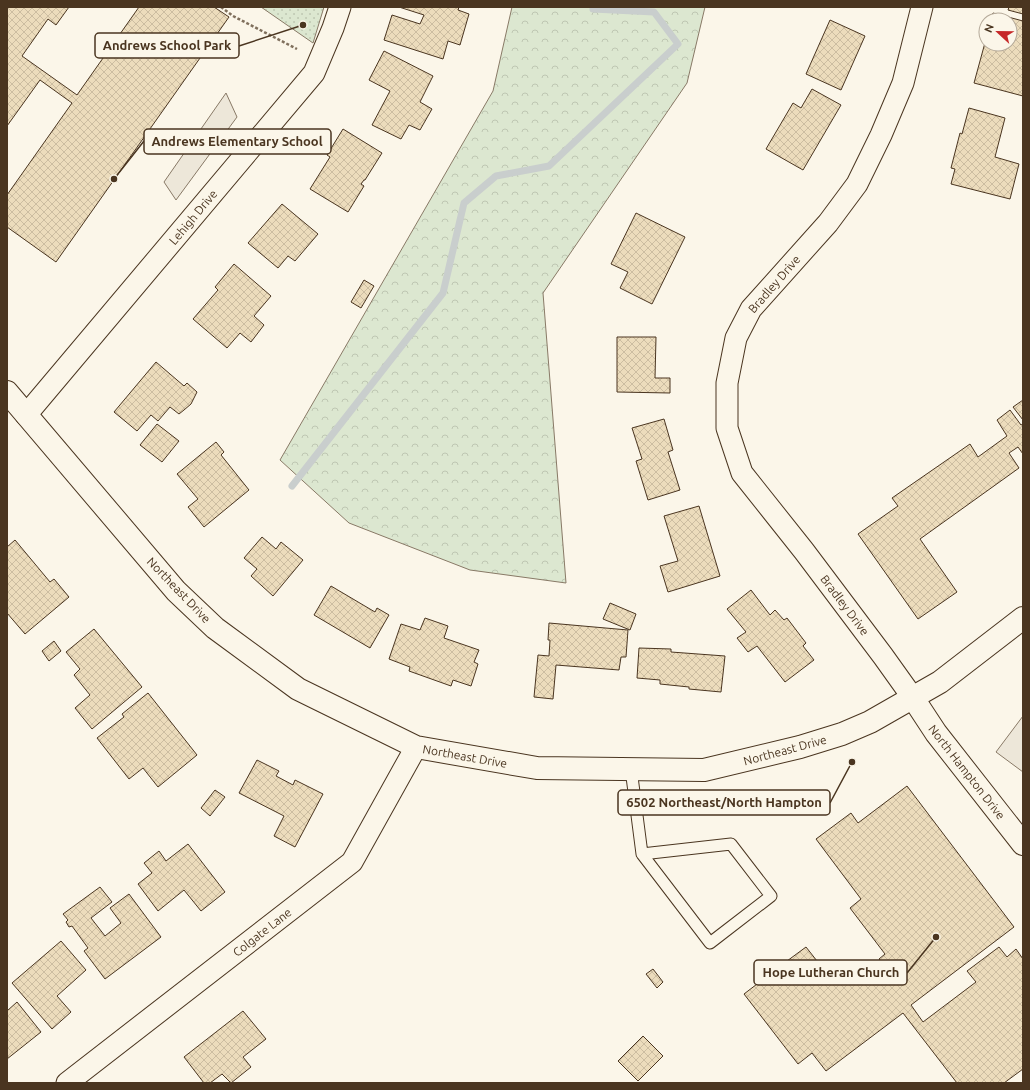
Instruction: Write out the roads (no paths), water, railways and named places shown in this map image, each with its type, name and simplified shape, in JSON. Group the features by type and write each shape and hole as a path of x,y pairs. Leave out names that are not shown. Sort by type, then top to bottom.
{"street":[{"name":"Lehigh Drive","path":"26,415 314,73 340,7"},
{"name":"Bradley Drive","path":"912,698 887,660 804,551 742,473 727,428 727,383 736,338 750,309 828,223 857,184 881,135 903,82 922,7"},
{"name":"Northeast Drive","path":"7,392 176,590 215,628 298,689 416,748 537,768 704,770 800,747 842,734 870,722 940,682 1023,618"},
{"name":"North Hampton Drive","path":"912,698 936,733 1023,844"},
{"name":"Colgate Lane","path":"67,1083 352,862 416,748"}],"lane":[{"path":"631,769 642,854 710,943 771,896 731,844 642,854"}],"waterway":[{"path":"292,486 443,293 464,203 496,176 549,166 678,44 654,12 593,9 594,7"}],"place":[{"name":"Andrews School Park","path":"303,25"},
{"name":"Andrews Elementary School","path":"114,179"},
{"name":"6502 Northeast/North Hampton","path":"852,762"},
{"name":"Hope Lutheran Church","path":"936,937"}]}
